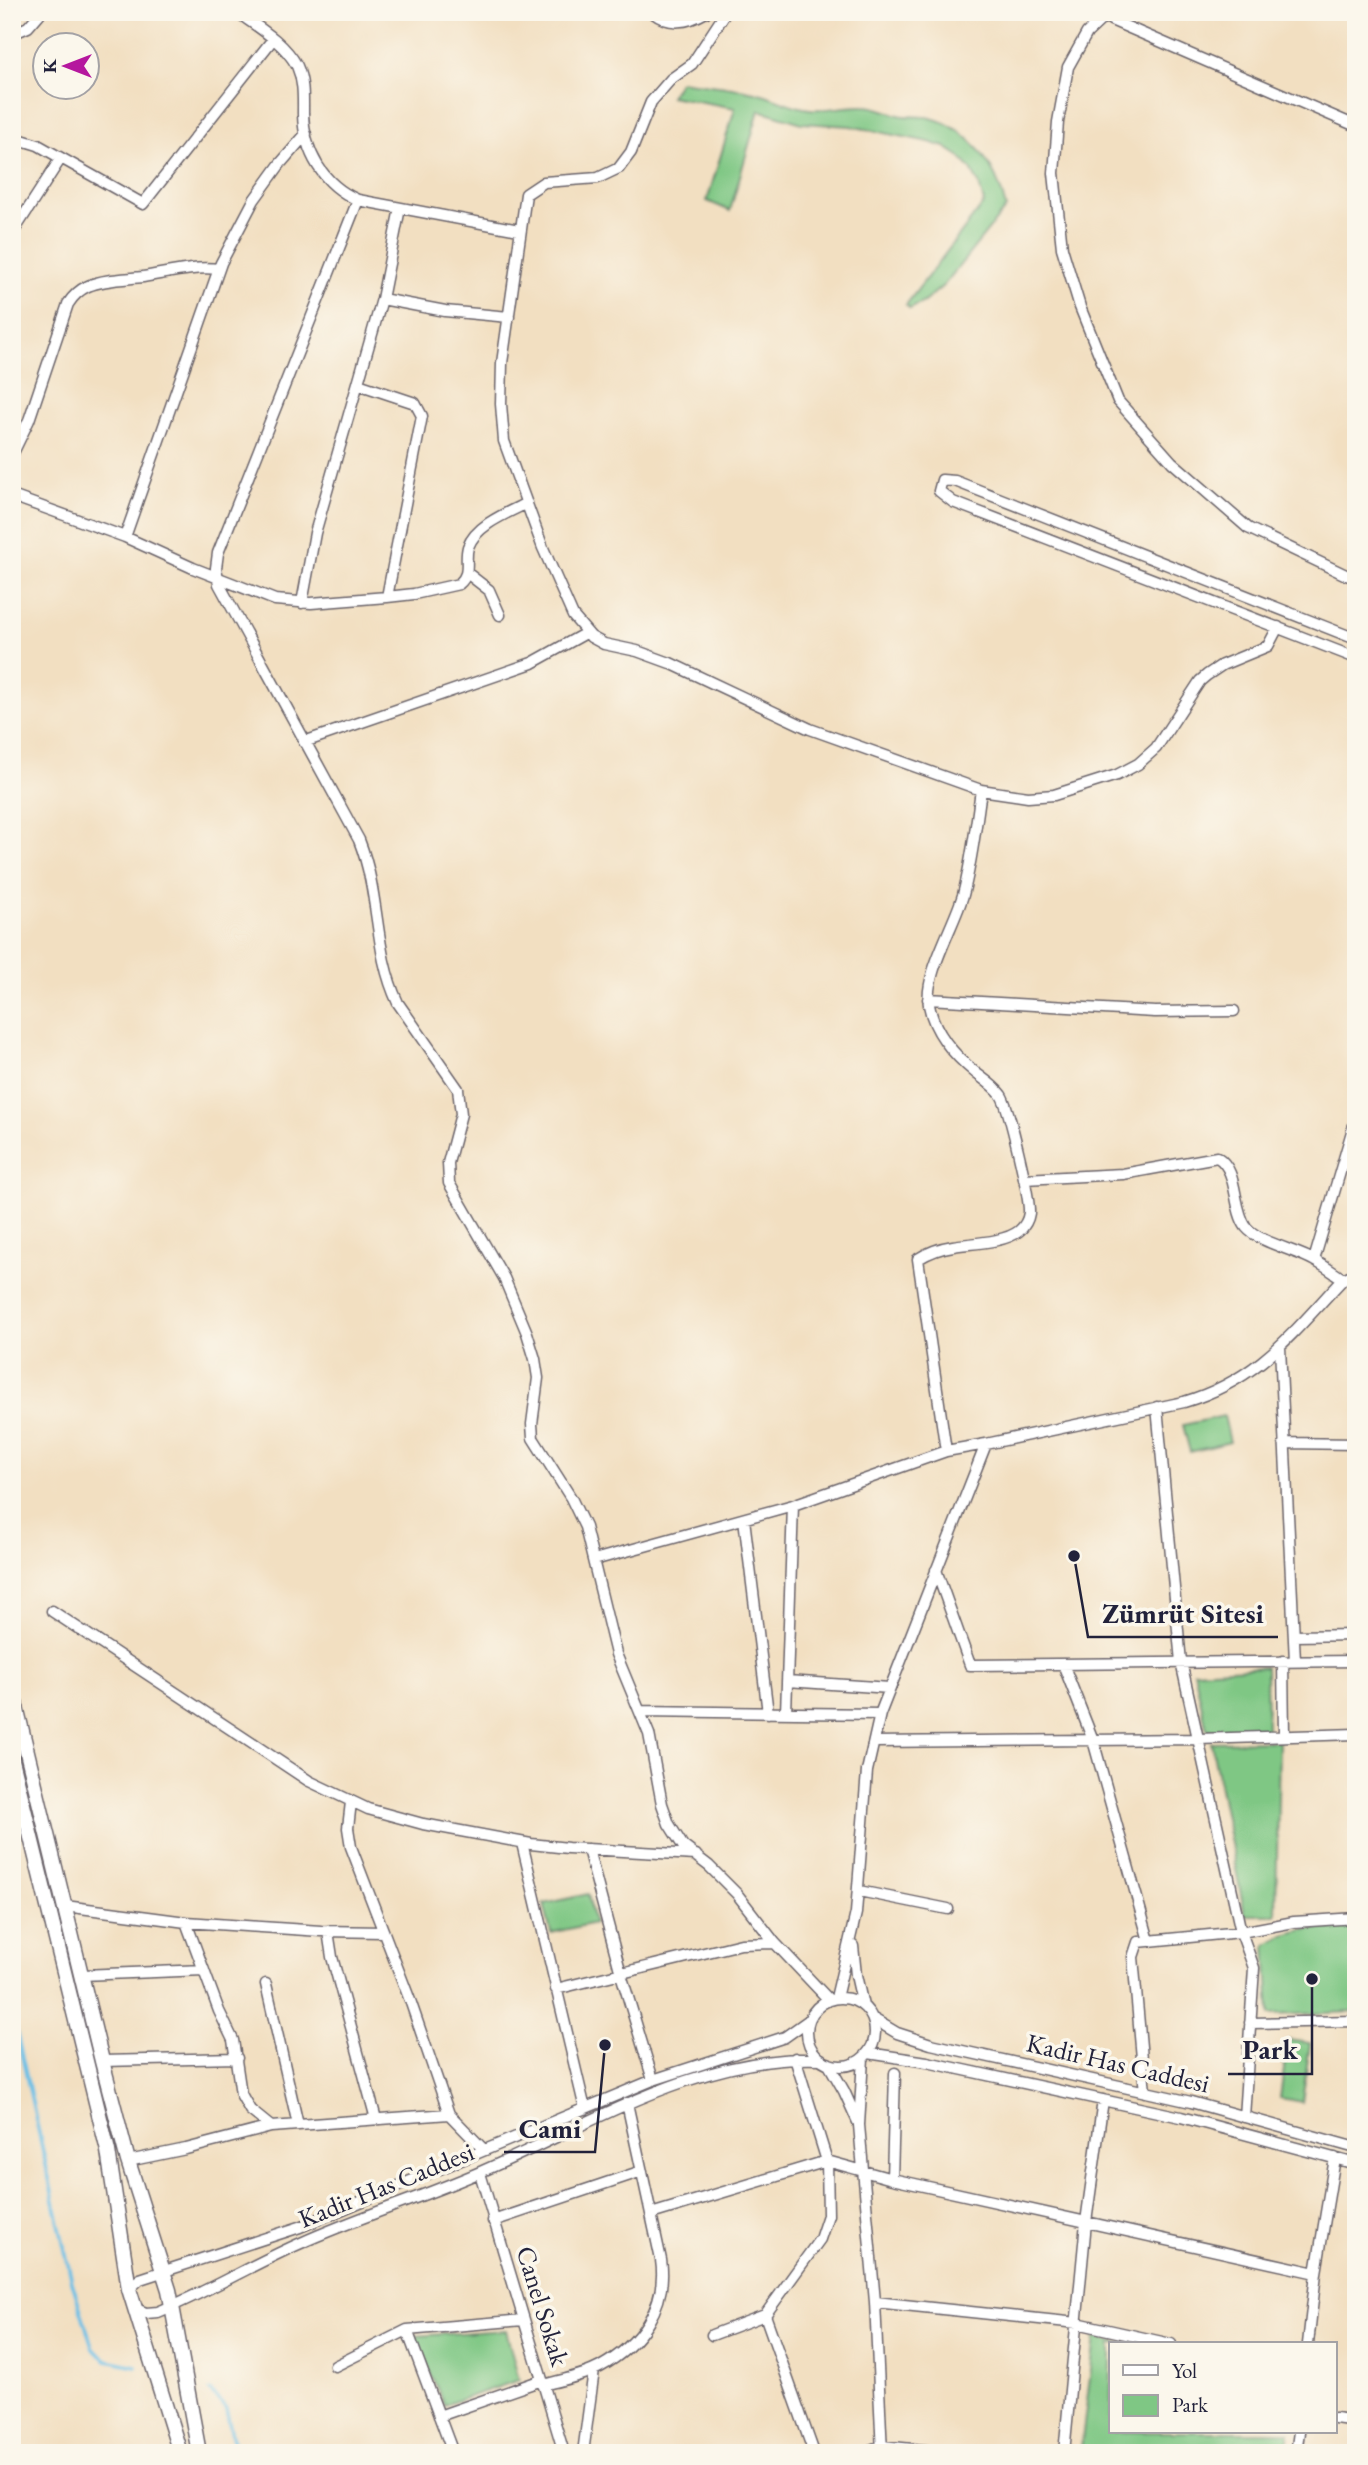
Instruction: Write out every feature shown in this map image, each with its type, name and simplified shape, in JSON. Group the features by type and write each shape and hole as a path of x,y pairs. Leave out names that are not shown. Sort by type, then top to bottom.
{"main road":[{"path":"12,1690 102,2061 171,2307 199,2453"},
{"path":"12,1760 108,2151 129,2289 180,2453"}],"street":[{"path":"12,34 28,27 41,12"},
{"path":"237,12 286,51 300,74 310,152 320,171 342,192 358,200 519,230"},
{"path":"652,12 660,18 675,22 687,21 706,12"},
{"path":"726,12 692,64 671,79 651,102 624,164 606,176 550,181 534,187 526,194 502,363 504,441 543,548 573,616 586,633 604,643 670,663 810,729 981,790 1017,797 1041,797 1128,770 1156,748 1200,681 1222,665 1268,646 1278,627"},
{"path":"1356,127 1111,20 1105,14 1087,33 1068,67 1058,122 1055,173 1062,248 1080,307 1118,401 1172,462 1248,528 1356,578"},
{"path":"12,137 38,145 144,204 273,39"},
{"path":"125,537 219,269 231,242 254,200 306,134"},
{"path":"12,234 61,158"},
{"path":"358,200 218,553 219,584 359,841 376,901 383,959 398,1003 458,1089 461,1114 448,1163 450,1183 503,1278 536,1359 538,1378 532,1424 533,1438 579,1513 594,1560 616,1654 640,1711 654,1754 665,1814 678,1839 737,1894 775,1943 832,1999"},
{"path":"303,603 315,533 382,299 400,208"},
{"path":"12,455 29,420 68,304 76,294 99,283 183,269 219,269"},
{"path":"382,299 445,311 509,317"},
{"path":"358,384 415,404 422,415 387,597"},
{"path":"1356,639 955,481 942,480 939,491 953,502 1356,658"},
{"path":"12,496 125,537 193,568 275,600 303,603 387,597 455,586 463,581 467,573 468,548 475,535 527,503"},
{"path":"467,573 489,590 500,615"},
{"path":"304,742 532,663 586,633"},
{"path":"946,1451 918,1259 945,1247 1007,1237 1019,1231 1029,1213 1024,1179 1005,1102 996,1088 965,1064 950,1046 932,1017 928,999 931,980 967,880 981,790"},
{"path":"928,999 1155,1013 1234,1011"},
{"path":"1314,1260 1356,1118"},
{"path":"1024,1179 1123,1174 1217,1157 1224,1162 1228,1170 1248,1229 1314,1260 1343,1279"},
{"path":"594,1560 793,1505 946,1451 1199,1398 1258,1367 1343,1279 1356,1273"},
{"path":"1280,1347 1295,1661"},
{"path":"1157,1408 1181,1662 1241,1932 1254,1968 1244,2117"},
{"path":"1284,1443 1356,1444"},
{"path":"832,1999 852,1936 859,1891 867,1771 880,1714 986,1444"},
{"path":"786,1713 793,1505"},
{"path":"744,1519 768,1713"},
{"path":"936,1570 970,1665 1356,1661"},
{"path":"52,1611 309,1781 351,1802 415,1822 522,1843 696,1855"},
{"path":"1294,1636 1356,1635"},
{"path":"1283,1661 1284,1735"},
{"path":"1063,1664 1093,1740 1149,1941"},
{"path":"787,1681 890,1688"},
{"path":"640,1711 880,1714"},
{"path":"874,1742 1198,1739 1356,1734"},
{"path":"351,1802 349,1840 450,2113 484,2150"},
{"path":"522,1843 585,2109"},
{"path":"588,1849 653,2080"},
{"path":"859,1891 948,1909"},
{"path":"65,1906 186,1923 383,1932"},
{"path":"1145,2092 1133,1957 1138,1942 1241,1932 1294,1922 1356,1918"},
{"path":"186,1923 219,2011 229,2030 237,2058 239,2086 245,2102 256,2117 271,2127"},
{"path":"328,1931 332,1956 376,2119"},
{"path":"852,1936 856,1975 863,2006 872,2018 874,2039 865,2055 859,2125 875,2302 882,2449"},
{"path":"556,1989 741,1944 775,1943"},
{"path":"82,1975 204,1970"},
{"path":"267,1984 298,2125"},
{"path":"859,2125 844,2091 809,2042 809,2020 817,2008 832,1999 850,1999 863,2006"},
{"name":"Kadir Has Caddesi","path":"872,2018 897,2034 931,2044 1145,2092 1356,2148"},
{"name":"Kadir Has Caddesi","path":"129,2289 140,2279 300,2227 653,2080 759,2048 785,2037 809,2020"},
{"path":"1250,2023 1356,2021"},
{"path":"825,2061 842,2066 865,2055"},
{"name":"Kadir Has Caddesi","path":"865,2055 916,2059 1181,2117 1356,2164"},
{"path":"102,2061 237,2058"},
{"path":"712,2335 765,2315 824,2231 828,2215 827,2161 795,2058"},
{"name":"Kadir Has Caddesi","path":"171,2307 301,2243 480,2173 655,2091 779,2059 825,2061"},
{"path":"892,2179 895,2073"},
{"path":"1064,2453 1086,2222 1102,2100"},
{"path":"439,2416 542,2383 594,2370 612,2359 635,2338 653,2315 663,2286 662,2269 627,2103"},
{"path":"128,2161 271,2127 450,2113"},
{"path":"1308,2342 1316,2273 1335,2158"},
{"path":"651,2214 827,2161 892,2179 1316,2273"},
{"path":"493,2221 642,2171"},
{"name":"Canel Sokak","path":"480,2173 564,2453"},
{"path":"875,2302 1077,2323 1162,2342"},
{"path":"134,2308 146,2313 171,2307"},
{"path":"765,2315 814,2453"},
{"path":"335,2366 407,2330 523,2320"},
{"path":"407,2330 453,2453"},
{"path":"583,2453 594,2370"},
{"path":"1336,2418 1356,2420"},
{"path":"1296,2453 1299,2434"},
{"path":"862,2453 882,2449 955,2453"}],"green space":[{"path":"680,81 746,90 803,108 869,106 903,116 927,117 946,123 959,131 980,152 996,179 1006,208 944,285 924,302 910,309 906,305 984,203 979,184 971,169 959,156 945,147 929,142 850,126 802,123 759,110 730,211 707,201 735,108 670,96"},
{"path":"1224,1416 1230,1442 1190,1452 1183,1425"},
{"path":"1266,1667 1267,1730 1207,1730 1194,1671"},
{"path":"1279,1741 1276,1915 1245,1915 1211,1742"},
{"path":"588,1894 594,1923 551,1933 544,1904"},
{"path":"1356,1927 1356,2012 1270,2015 1266,1945 1298,1931"},
{"path":"1288,2040 1310,2043 1302,2102 1280,2098"},
{"path":"506,2330 519,2380 444,2405 415,2336"},
{"path":"1095,2337 1116,2342 1109,2342 1109,2434 1289,2434 1286,2453 1107,2453 1081,2448"}],"waterway":[{"path":"12,2012 72,2282 93,2349 107,2360 136,2366"},
{"path":"210,2391 226,2409 236,2453"}],"place":[{"name":"Zümrüt Sitesi","path":"1074,1556"},
{"name":"Park","path":"1312,1979"},
{"name":"Cami","path":"605,2045"}]}
